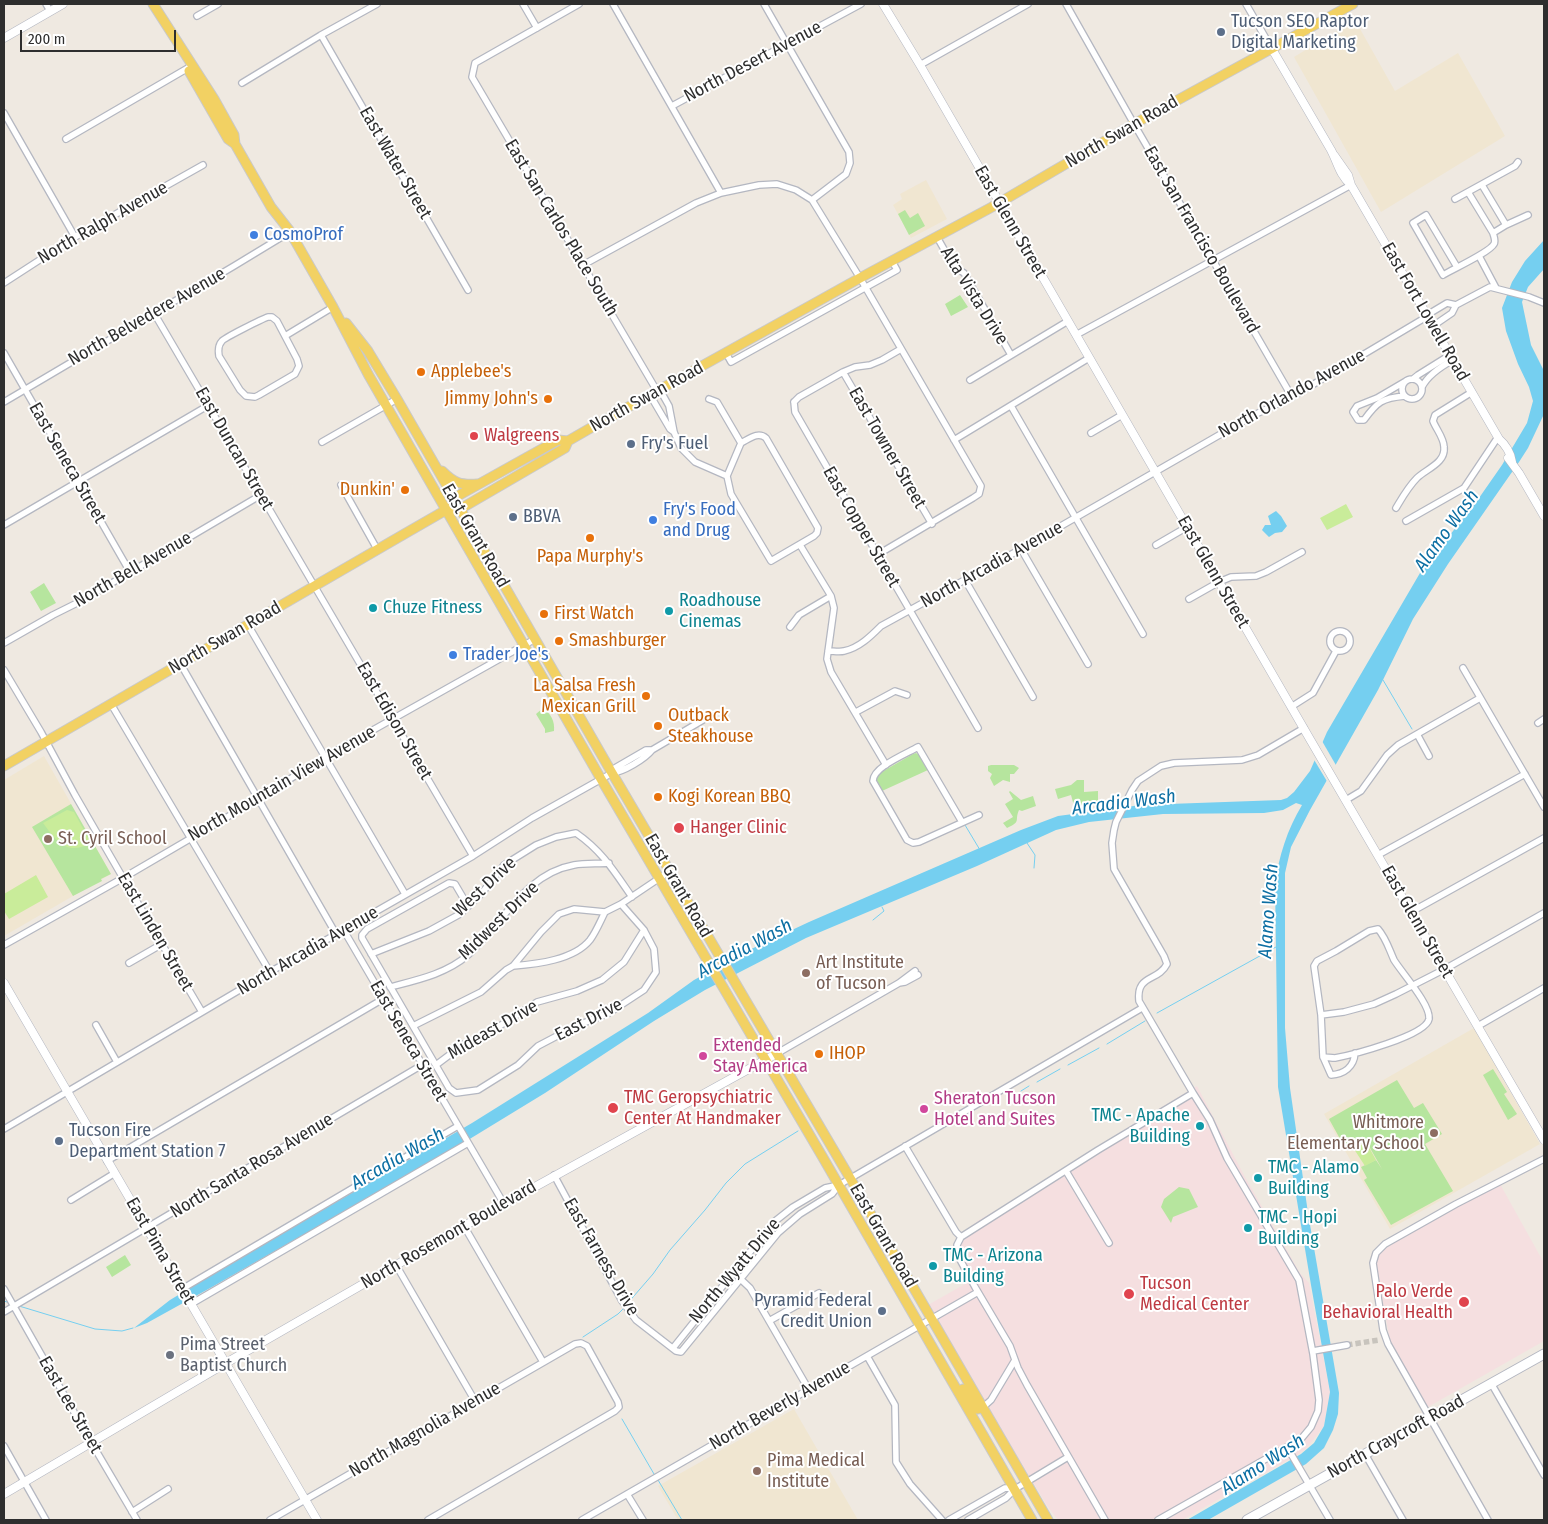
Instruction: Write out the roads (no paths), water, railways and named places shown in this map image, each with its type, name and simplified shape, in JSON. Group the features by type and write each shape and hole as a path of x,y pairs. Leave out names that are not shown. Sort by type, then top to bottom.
{"main road":[{"name":"East Grant Road","path":"146,4 188,68 228,139 235,144"},
{"name":"East Grant Road","path":"153,4 214,99 234,135 235,144 271,207 290,232 386,406 1032,1520"},
{"name":"North Swan Road","path":"446,510 454,498 558,440 568,441 937,237 1134,124 1349,5"},
{"name":"East Grant Road","path":"333,307 368,351 397,398 612,773 1048,1520"},
{"name":"North Swan Road","path":"4,766 45,740 111,704 446,510 460,509 565,448 568,441"},
{"path":"432,461 454,482 465,485 480,484"},
{"name":"North Craycroft Road","path":"1253,1519 1544,1354"},
{"path":"950,1377 977,1409 982,1408"}],"street":[{"path":"46,4 50,11"},
{"path":"4,38 63,4"},
{"path":"197,16 218,4"},
{"path":"242,83 321,35 377,4"},
{"path":"523,4 537,28 579,4"},
{"path":"613,4 721,192"},
{"path":"764,4 849,152 850,163 846,174 812,200"},
{"name":"North Desert Avenue","path":"672,106 861,4"},
{"name":"East Glenn Street","path":"883,4 1544,1140"},
{"path":"920,65 1028,4"},
{"name":"East San Francisco Boulevard","path":"1066,4 1292,397"},
{"name":"East Fort Lowell Road","path":"1246,4 1334,155 1345,179 1351,185 1512,462 1542,506 1544,516"},
{"name":"East San Carlos Place South","path":"537,28 475,63 472,77 656,392"},
{"name":"East Water Street","path":"321,35 468,290"},
{"path":"66,140 188,68"},
{"path":"4,113 75,237"},
{"path":"1455,199 1515,166 1518,162"},
{"name":"North Ralph Avenue","path":"4,282 75,237 203,165"},
{"path":"583,265 696,203 721,192 758,185 777,184 796,190 812,200 902,349 979,481 982,490 976,496 932,524 877,555"},
{"path":"1482,184 1506,225"},
{"path":"1076,335 1351,185"},
{"path":"1457,267 1426,215 1413,223 1443,275 1479,256 1495,243 1493,233 1468,192"},
{"path":"1493,233 1528,215"},
{"name":"North Belvedere Avenue","path":"4,402 290,232"},
{"name":"Alta Vista Drive","path":"937,237 954,268 964,273 1011,355"},
{"path":"1479,256 1499,288"},
{"path":"726,353 731,362 866,288 897,270 892,261"},
{"path":"1433,326 1452,313 1456,305 1490,287 1529,296 1544,304"},
{"name":"North Orlando Avenue","path":"1154,471 1254,415 1292,397 1446,303 1456,305"},
{"path":"285,336 333,307"},
{"name":"East Duncan Street","path":"154,313 314,586"},
{"path":"268,317 272,317 277,321 285,336 298,359 298,370 292,376 259,395 255,397 246,396 240,390 219,356 220,343 226,338 268,317"},
{"path":"970,380 1068,321"},
{"path":"843,372 855,367 870,365 902,349"},
{"name":"East Seneca Street","path":"4,353 130,572"},
{"path":"954,440 1090,358"},
{"path":"1413,379 1419,381 1422,387 1422,393 1417,398 1412,399 1405,396 1382,400 1364,420 1358,420 1352,412 1357,406 1377,398 1452,358"},
{"path":"1422,387 1452,358"},
{"name":"East Copper Street","path":"843,372 791,401 909,611 978,728"},
{"name":"East Towner Street","path":"843,372 932,524"},
{"path":"1405,396 1402,388 1406,381"},
{"path":"656,392 670,429 674,432"},
{"path":"656,392 669,406 674,432 681,448 695,462 727,476"},
{"path":"1396,508 1417,478 1436,464 1444,454 1443,440 1433,421 1435,414 1472,392"},
{"path":"322,442 397,398"},
{"path":"709,399 717,402 741,443"},
{"path":"4,525 209,404"},
{"path":"1011,406 1143,634"},
{"path":"1091,433 1122,416"},
{"path":"759,434 763,435 818,528 816,535 771,561 731,494 727,476 741,443 759,434"},
{"path":"1406,521 1464,488 1498,438"},
{"name":"North Arcadia Avenue","path":"828,650 844,651 859,645 868,640 881,626 1021,549 1154,471"},
{"path":"340,485 377,550"},
{"name":"North Bell Avenue","path":"4,643 261,496"},
{"path":"1416,515 1419,522"},
{"path":"1156,545 1187,527"},
{"path":"800,545 830,596 834,608 827,659 831,672 886,765"},
{"path":"1021,549 1088,664"},
{"path":"1189,599 1231,577 1256,576 1266,572 1302,552"},
{"path":"965,580 1032,697"},
{"name":"East Edison Street","path":"314,586 473,856"},
{"path":"790,626 799,615 830,596"},
{"path":"248,625 405,894"},
{"name":"North Mountain View Avenue","path":"4,945 258,799 325,757 535,639"},
{"path":"1291,707 1313,693 1336,651"},
{"path":"180,663 336,934"},
{"path":"1463,668 1544,807"},
{"name":"East Linden Street","path":"4,670 202,1012"},
{"path":"856,712 895,691 907,695"},
{"path":"1346,800 1361,791 1394,749 1480,698"},
{"path":"111,704 270,972"},
{"path":"1538,723 1544,719"},
{"name":"North Arcadia Avenue","path":"4,1130 343,929 473,856 532,818 648,755 652,750 703,720"},
{"path":"1158,1520 1301,1439 1311,1427 1318,1411 1316,1351 1298,1280 1227,1158 1210,1120 1139,1001 1138,991 1143,983 1164,970 1167,964 1114,869 1112,843 1116,822 1124,803 1138,781 1161,766 1174,763 1242,760 1258,755 1304,728"},
{"path":"1417,734 1430,756"},
{"path":"962,822 918,747 876,771 873,776 873,781 907,840 913,843 979,815"},
{"path":"1378,855 1525,774"},
{"name":"West Drive","path":"371,954 429,931 460,914 482,893 504,865 536,845 556,837 576,833 592,844 609,863 632,897"},
{"path":"1411,912 1544,838"},
{"name":"Midwest Drive","path":"390,987 443,971 467,955 525,891 547,874 574,865 609,863"},
{"path":"413,1026 480,992 513,966 541,932 559,914 574,909 605,912 621,904 670,871"},
{"path":"436,1065 371,954 362,935 367,930 445,884 456,884 468,906"},
{"name":"East Drive","path":"436,1065 452,1091 456,1093 478,1090 518,1065 538,1046 576,1026 609,1013 644,990 656,972 654,949 644,930 621,904"},
{"path":"513,966 535,964 574,953 583,948 595,933 605,912"},
{"path":"1321,1016 1374,1004 1413,986 1544,913"},
{"name":"East Seneca Street","path":"343,929 504,1204"},
{"path":"1323,1057 1332,1058 1375,1048 1415,1033 1425,1026 1429,1020 1428,1012 1396,962 1384,935 1378,929 1368,931 1317,961 1314,966 1321,1016 1323,1057 1331,1075 1339,1074 1350,1068 1355,1061 1355,1054"},
{"name":"Mideast Drive","path":"436,1065 464,1044 484,1036 537,1002 577,991 602,980 624,962 644,930"},
{"path":"129,963 162,944"},
{"name":"North Rosemont Boulevard","path":"4,1494 396,1264 554,1175 766,1060 899,982 905,982 917,973"},
{"name":"East Pima Street","path":"4,983 316,1520"},
{"path":"1478,1026 1544,988"},
{"path":"107,1161 383,999"},
{"name":"North Wyatt Drive","path":"675,1350 699,1315 733,1272 774,1222 784,1213 825,1188 839,1185 1142,1008"},
{"path":"96,1024 117,1062"},
{"name":"North Santa Rosa Avenue","path":"4,1312 422,1065"},
{"path":"1105,1520 1026,1385 1010,1346 958,1256 957,1245 961,1237 1193,1092"},
{"path":"183,1290 458,1127"},
{"path":"190,1303 467,1142"},
{"path":"906,1146 956,1232 961,1237"},
{"path":"1488,1520 1386,1339 1373,1263 1376,1253 1385,1244 1544,1159"},
{"path":"1066,1170 1110,1243"},
{"path":"71,1200 114,1174"},
{"name":"East Farness Drive","path":"554,1175 622,1301 636,1320 675,1350"},
{"path":"675,1350 681,1352 684,1350 778,1233 788,1223 832,1194 839,1185"},
{"path":"464,1226 543,1362"},
{"path":"396,1264 475,1401"},
{"path":"733,1272 750,1288 809,1390"},
{"name":"East Lee Street","path":"4,1289 137,1520"},
{"name":"North Beverly Avenue","path":"582,1520 978,1292"},
{"path":"769,1321 818,1293"},
{"path":"699,1315 707,1321"},
{"path":"1379,1340 1386,1339"},
{"name":"North Magnolia Avenue","path":"270,1520 575,1344 581,1343 587,1346 619,1407 609,1415 428,1520"},
{"path":"1316,1351 1347,1345"},
{"path":"867,1356 895,1405 896,1462 910,1484 942,1520"},
{"path":"982,1408 991,1400 1015,1360"},
{"path":"1491,1383 1544,1475"},
{"path":"4,1446 46,1520"},
{"path":"1287,1447 1330,1520"},
{"path":"1366,1454 1403,1520"},
{"path":"968,1520 1008,1496 1025,1482 1068,1457"},
{"path":"949,1520 1005,1488 1015,1489"},
{"path":"132,1512 168,1489"},
{"path":"627,1494 643,1520"}],"water":[{"path":"1544,240 1544,269 1528,287 1522,302 1531,345 1544,371 1544,414 1528,448 1448,564 1413,619 1378,690 1291,847 1285,873 1285,1028 1290,1088 1308,1213 1339,1393 1338,1414 1333,1430 1324,1448 1306,1464 1208,1520 1187,1520 1301,1454 1314,1443 1324,1426 1330,1392 1278,1087 1275,884 1284,843 1302,805 1296,803 1283,810 1264,813 1163,814 1089,822 1056,830 977,866 806,938 705,990 654,1021 545,1093 450,1151 212,1287 147,1323 134,1328 170,1300 472,1123 648,1013 694,980 747,951 809,922 1021,830 1058,816 1141,805 1281,800 1287,798 1310,771 1327,732 1420,573 1479,498 1502,465 1527,423 1533,401 1506,331 1502,308 1512,282 1525,261"},
{"path":"1276,511 1287,526 1282,532 1275,533 1269,537 1262,530 1265,525 1271,525 1268,516"}],"waterway":[{"path":"1383,680 1412,729"},
{"path":"965,825 980,850"},
{"path":"1027,843 1035,855 1034,868"},
{"path":"873,920 884,911 882,907"},
{"name":"Alamo Wash","path":"1157,1013 1276,947"},
{"path":"1107,1044 1145,1021"},
{"path":"1068,1065 1099,1048"},
{"path":"1037,1082 1060,1069"},
{"path":"1021,1091 1029,1086"},
{"path":"627,1304 726,1183 745,1164 798,1131"},
{"name":"Arcadia Wash","path":"4,1301 10,1303"},
{"name":"Arcadia Wash","path":"19,1306 95,1329 122,1331 133,1328"},
{"path":"583,1337 618,1314 625,1307"},
{"path":"622,1419 654,1474"},
{"path":"658,1480 682,1520"}],"tunnel":[{"path":"1347,1345 1379,1340"}],"place":[{"name":"Tucson SEO Raptor Digital Marketing","path":"1221,32"},
{"name":"CosmoProf","path":"254,235"},
{"name":"Applebee's","path":"421,372"},
{"name":"Jimmy John's","path":"548,399"},
{"name":"Walgreens","path":"474,436"},
{"name":"Fry's Fuel","path":"631,444"},
{"name":"Dunkin'","path":"405,490"},
{"name":"BBVA","path":"513,517"},
{"name":"Fry's Food and Drug","path":"653,520"},
{"name":"Papa Murphy's","path":"590,538"},
{"name":"Chuze Fitness","path":"373,608"},
{"name":"Roadhouse Cinemas","path":"669,611"},
{"name":"First Watch","path":"544,614"},
{"name":"Smashburger","path":"559,641"},
{"name":"Trader Joe's","path":"453,655"},
{"name":"La Salsa Fresh Mexican Grill","path":"646,696"},
{"name":"Outback Steakhouse","path":"658,726"},
{"name":"Kogi Korean BBQ","path":"658,797"},
{"name":"Hanger Clinic","path":"679,828"},
{"name":"St. Cyril School","path":"48,839"},
{"name":"Art Institute of Tucson","path":"806,973"},
{"name":"IHOP","path":"819,1054"},
{"name":"Extended Stay America","path":"703,1056"},
{"name":"TMC Geropsychiatric Center At Handmaker","path":"613,1108"},
{"name":"Sheraton Tucson Hotel and Suites","path":"924,1109"},
{"name":"TMC - Apache Building","path":"1200,1126"},
{"name":"Whitmore Elementary School","path":"1434,1133"},
{"name":"Tucson Fire Department Station 7","path":"59,1141"},
{"name":"TMC - Alamo Building","path":"1258,1178"},
{"name":"TMC - Hopi Building","path":"1248,1228"},
{"name":"TMC - Arizona Building","path":"933,1266"},
{"name":"Tucson Medical Center","path":"1129,1294"},
{"name":"Palo Verde Behavioral Health","path":"1464,1302"},
{"name":"Pyramid Federal Credit Union","path":"882,1311"},
{"name":"Pima Street Baptist Church","path":"170,1355"},
{"name":"Pima Medical Institute","path":"757,1471"}]}
